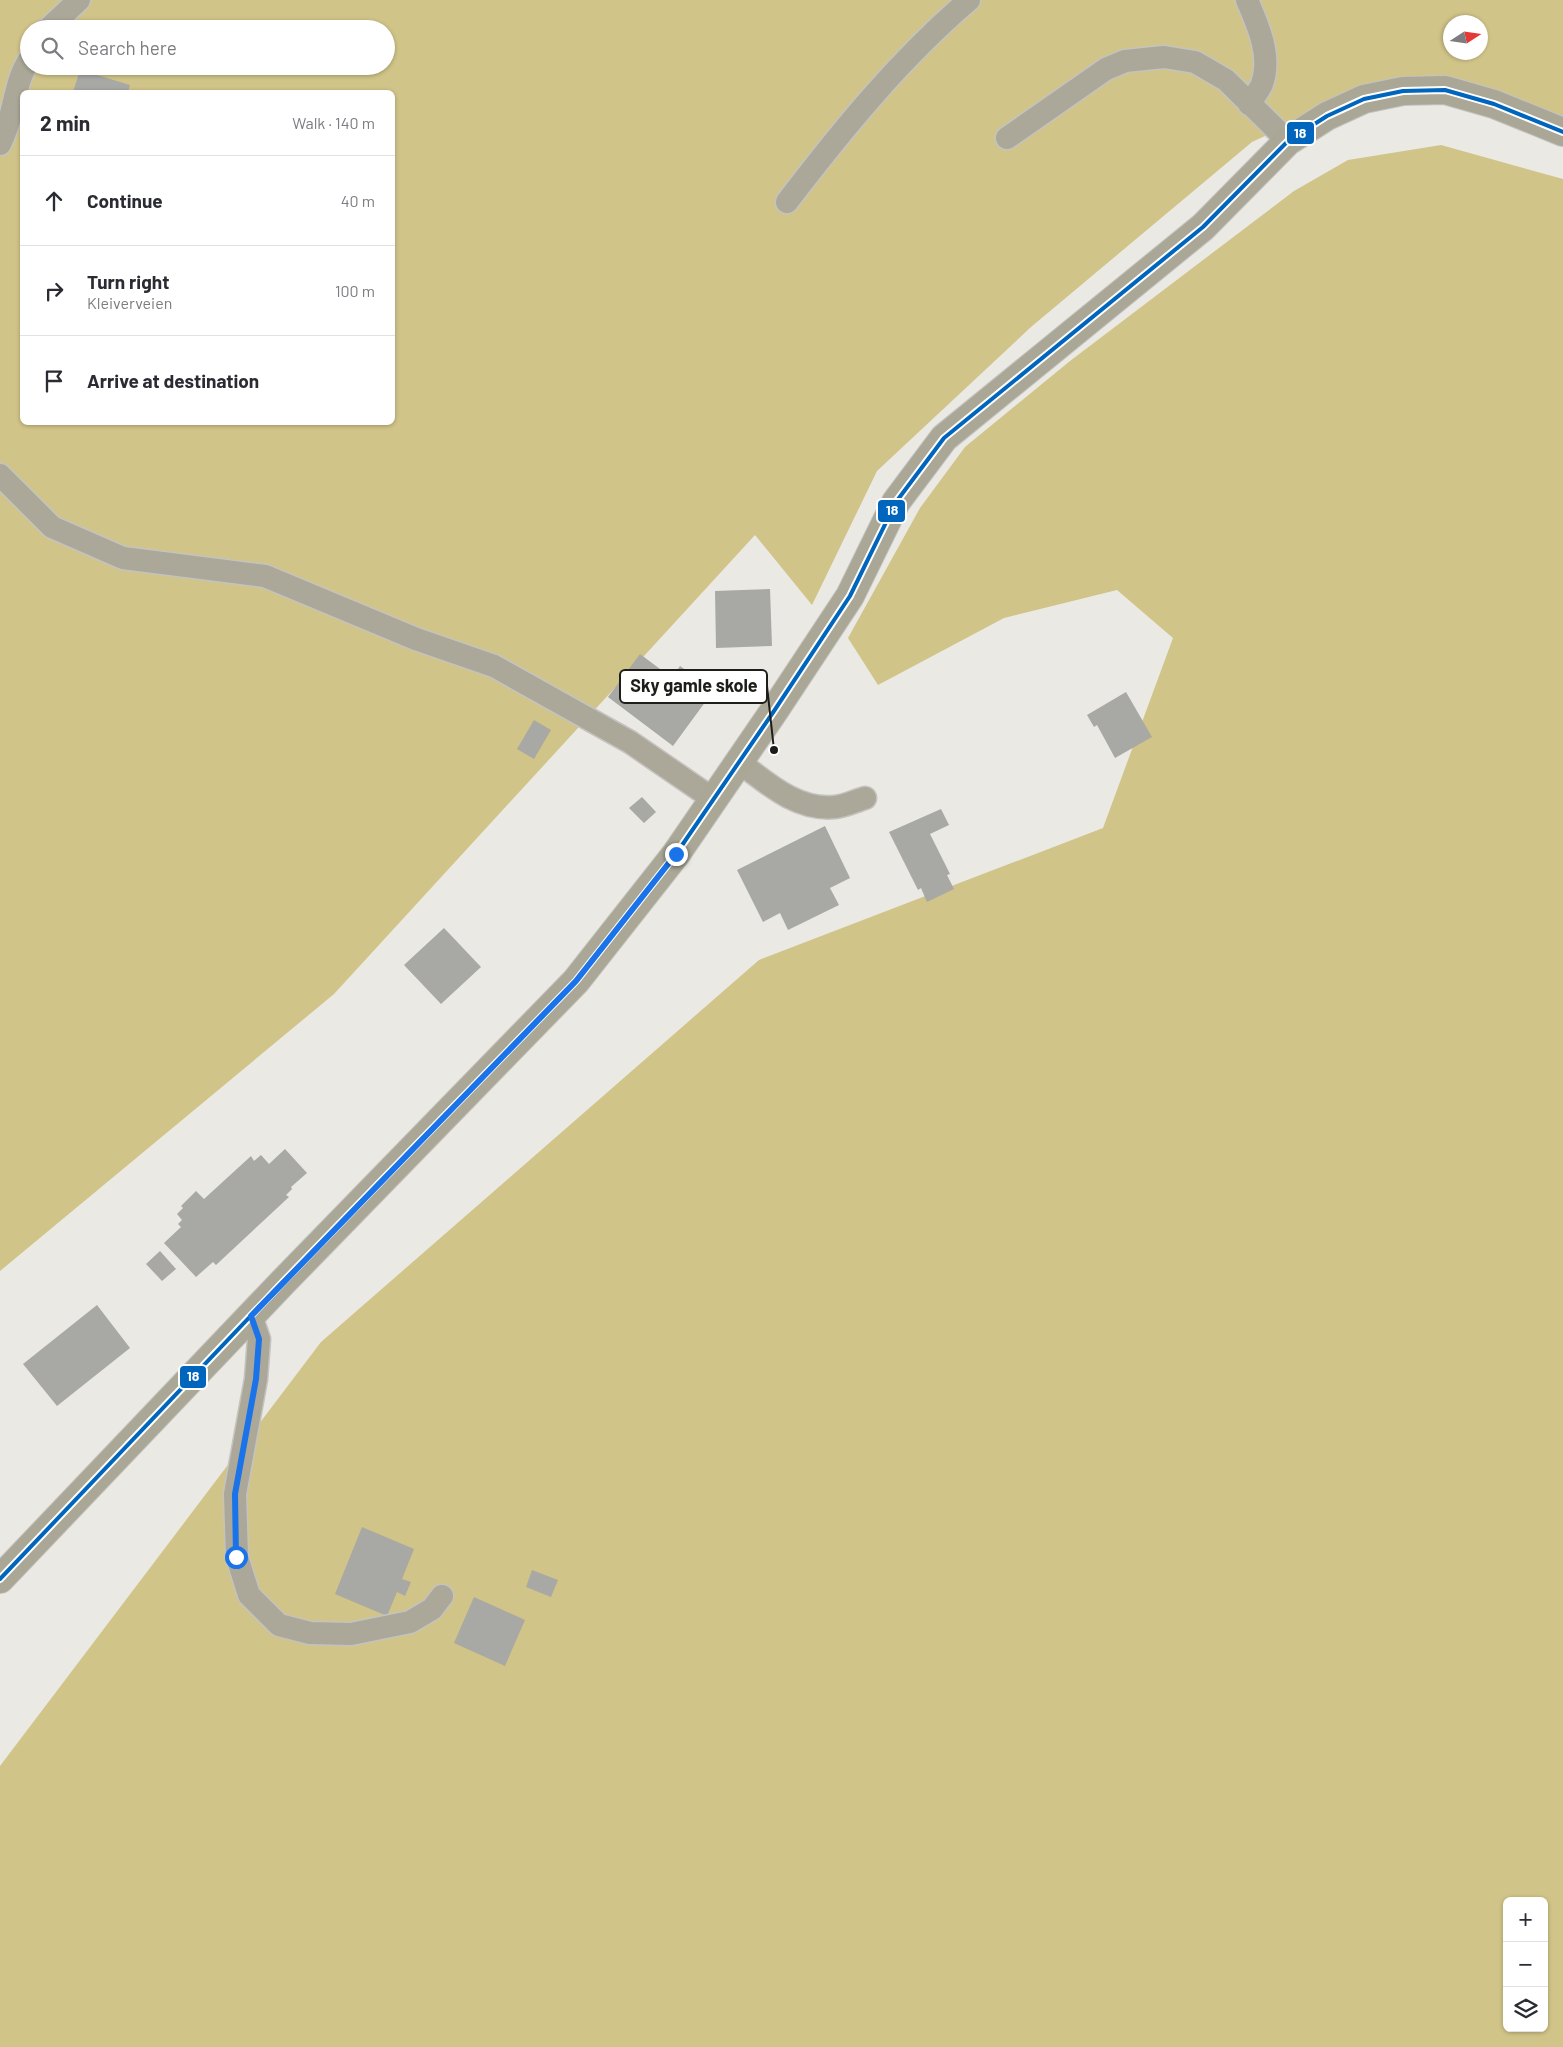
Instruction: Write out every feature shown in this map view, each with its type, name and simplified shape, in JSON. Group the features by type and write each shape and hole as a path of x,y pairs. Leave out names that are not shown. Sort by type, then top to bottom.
{"street":[{"path":"0,1579 251,1316 576,981 676,854 714,799 850,596 896,502 944,438 1203,226 1288,141 1327,116 1364,99 1403,91 1445,90 1494,104 1563,132"}],"lane":[{"path":"58,20 80,0"},
{"path":"787,202 863,107 921,44 969,0"},
{"path":"1247,0 1260,31 1266,69 1262,86 1249,104"},
{"path":"1007,138 1106,69 1125,61 1164,58 1195,62 1226,80 1288,141"},
{"path":"0,144 9,127 21,75"},
{"path":"0,475 52,527 123,558 266,576 416,639 494,666 630,742 714,799"},
{"path":"739,762 779,793 810,806 835,807 865,798"},
{"path":"251,1316 259,1339 256,1379 235,1494 236,1557 249,1595 279,1625 310,1633 342,1634 410,1622 432,1609 442,1596"}],"shaded area":[{"path":"0,0 1563,0 1563,131 1496,104 1358,93 1252,142 1031,327 877,471 812,605 755,535 334,994 0,1271"},
{"path":"1441,145 1563,179 1563,2047 0,2047 0,1766 321,1342 759,960 1103,828 1173,638 1117,590 1004,618 878,685 848,638 920,508 965,447 1070,361 1294,191 1348,160"}],"building":[{"path":"78,75 97,75 130,85 129,90 74,90"},
{"path":"770,589 772,646 716,648 715,591"},
{"path":"640,654 672,678 680,666 714,690 673,746 608,697"},
{"path":"1126,692 1152,737 1115,758 1097,725 1094,727 1087,715"},
{"path":"534,720 551,730 534,759 517,749"},
{"path":"642,797 656,812 644,823 629,808"},
{"path":"941,809 949,825 930,834 950,874 947,875 954,889 927,902 921,888 918,890 889,832"},
{"path":"825,826 850,878 830,888 839,905 788,930 780,913 763,922 737,870"},
{"path":"444,928 481,967 441,1004 404,965"},
{"path":"285,1149 307,1173 291,1187 292,1189 286,1195 289,1197 216,1265 213,1262 196,1277 164,1243 181,1227 178,1224 182,1220 177,1214 183,1208 181,1206 196,1191 204,1199 251,1156 254,1161 261,1155 269,1164"},
{"path":"160,1251 176,1269 162,1281 146,1264"},
{"path":"97,1305 130,1348 57,1406 23,1364"},
{"path":"362,1527 414,1549 402,1579 411,1582 405,1596 397,1592 387,1616 335,1594"},
{"path":"532,1570 558,1580 551,1597 526,1587"},
{"path":"474,1597 525,1620 505,1666 454,1643"}],"transit line":[{"name":"18","path":"0,1579 283,1282 576,981 676,854 774,711 850,596 896,502 944,438 1203,227 1288,141 1327,116 1364,99 1403,91 1445,90 1494,104 1563,132"}],"place":[{"name":"Sky gamle skole","path":"774,750"}],"route":[{"path":"236,1557 235,1494 256,1379 259,1339 251,1316 576,981 676,854"}]}
